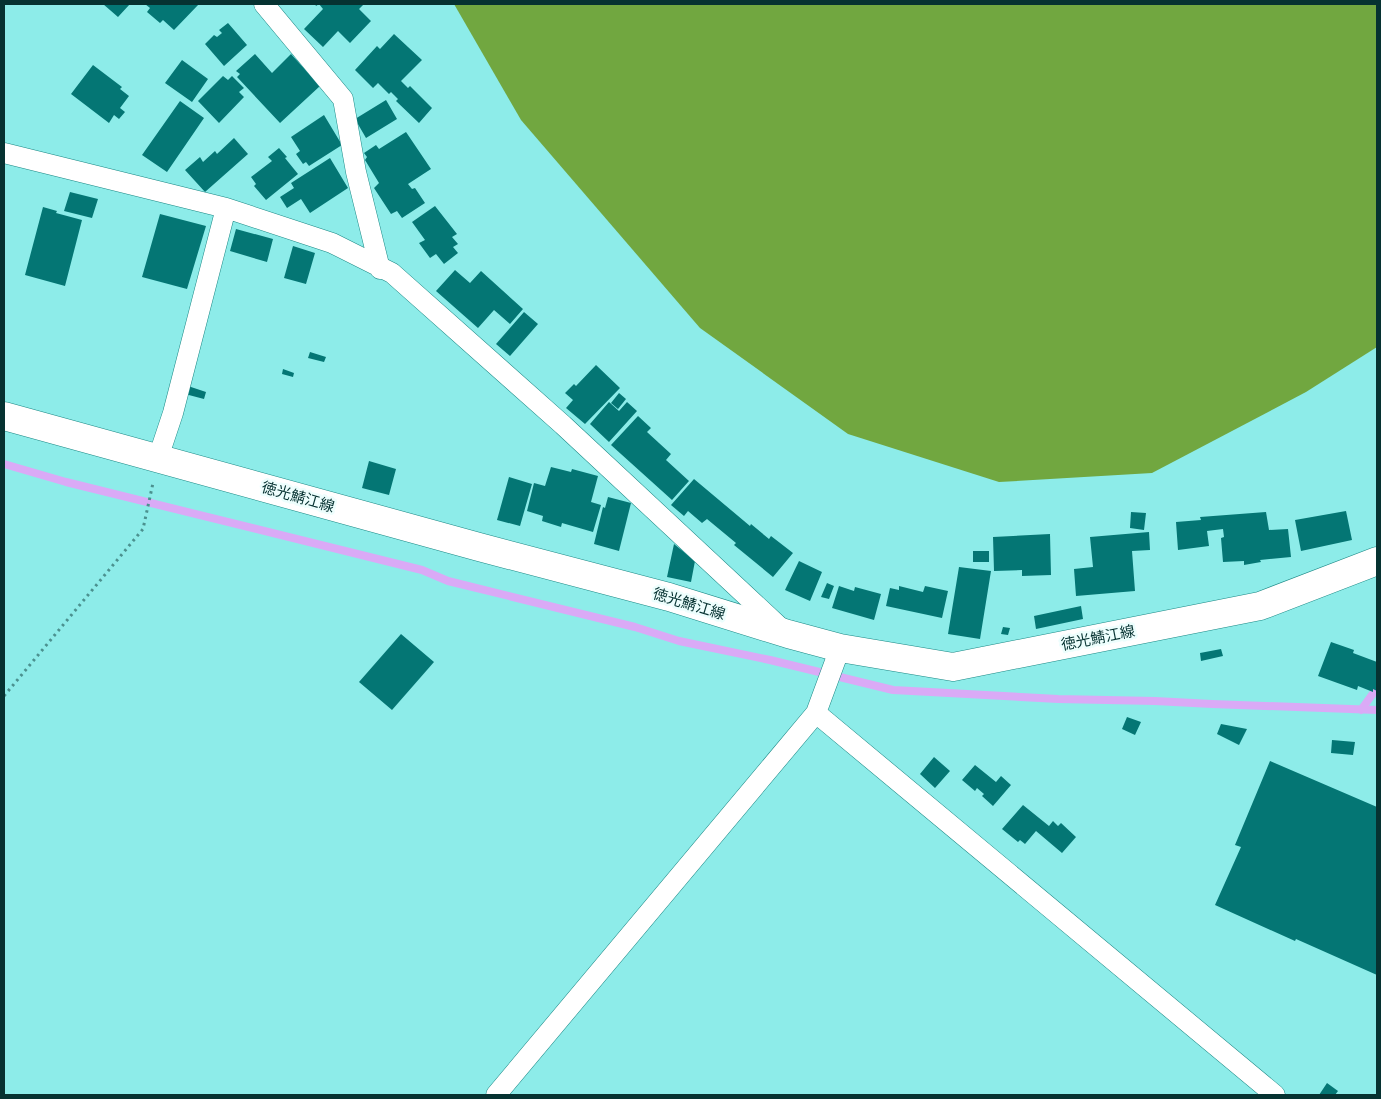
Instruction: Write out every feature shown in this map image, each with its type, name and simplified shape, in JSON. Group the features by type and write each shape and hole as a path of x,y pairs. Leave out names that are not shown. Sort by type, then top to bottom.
{"main road":[{"name":"徳光鯖江線","path":"4,416 479,547 669,597 840,648 953,667 1260,606 1377,561"}],"street":[{"path":"264,4 343,99 356,172 380,269"},
{"path":"4,154 226,208 332,243 380,269 392,273 563,425 788,634"},
{"path":"158,458 173,413 226,208"},
{"path":"496,1095 816,713 840,648"},
{"path":"816,713 1275,1095"}],"path":[{"path":"4,696 143,529 158,458"}],"green space":[{"path":"454,4 1377,4 1377,347 1306,392 1152,473 999,482 848,434 700,328 521,120"}],"building":[{"path":"103,4 130,4 118,17"},
{"path":"145,4 199,4 174,30 163,20 160,23 147,12 150,8"},
{"path":"319,4 364,4 359,9 371,21 350,43 338,31 323,47 304,29 323,9"},
{"path":"228,23 247,45 224,66 205,44 214,35 217,37 222,33 219,30"},
{"path":"394,34 422,60 401,81 408,88 410,86 432,108 419,123 396,101 398,99 391,92 389,94 378,83 373,88 355,70 377,46 380,49"},
{"path":"255,54 272,73 291,54 320,86 280,123 237,77 240,74 236,71"},
{"path":"182,60 208,79 192,102 165,83"},
{"path":"93,65 122,87 120,89 129,96 120,108 125,112 119,119 114,115 109,123 71,94"},
{"path":"223,76 228,80 232,76 244,88 239,92 244,97 219,123 198,101"},
{"path":"386,100 397,119 366,138 355,119"},
{"path":"180,101 204,118 167,172 142,155"},
{"path":"324,115 342,145 309,166 306,162 303,164 296,154 300,151 291,137"},
{"path":"406,132 431,169 408,184 412,189 415,188 425,203 402,218 397,211 391,214 374,188 379,183 365,160 367,157 364,153 376,145 379,149"},
{"path":"234,138 248,154 205,192 185,170 200,157 203,162 215,151 217,154"},
{"path":"279,148 298,174 266,200 254,186 256,184 251,177 272,161 268,157"},
{"path":"330,158 348,188 310,213 301,199 287,208 280,197 294,188 291,183"},
{"path":"70,192 98,199 92,218 64,211"},
{"path":"435,206 457,234 452,237 458,244 453,247 458,253 444,264 436,254 430,258 419,243 425,240 412,222"},
{"path":"43,207 57,211 56,213 82,220 65,286 25,275"},
{"path":"160,214 206,226 187,289 142,277"},
{"path":"236,229 273,239 267,262 230,251"},
{"path":"293,246 315,253 306,284 284,278"},
{"path":"455,270 470,283 481,271 523,309 510,324 494,310 478,328 436,291"},
{"path":"524,312 538,324 510,356 496,344"},
{"path":"310,352 326,357 324,362 308,358"},
{"path":"596,365 620,388 585,424 566,408 573,400 565,393 574,384 576,386"},
{"path":"283,369 294,373 293,377 282,374"},
{"path":"188,386 206,392 204,399 185,394"},
{"path":"619,393 626,399 618,409 611,403"},
{"path":"609,402 619,411 627,402 637,411 609,442 590,424"},
{"path":"638,416 651,428 647,432 671,454 666,460 689,481 672,500 611,445"},
{"path":"369,461 396,469 389,495 362,488"},
{"path":"551,467 571,472 572,469 598,476 591,502 601,505 593,532 562,523 561,527 542,521 543,516 527,511 534,483 545,486"},
{"path":"509,477 532,484 520,526 497,520"},
{"path":"694,479 750,526 751,524 769,539 771,536 793,553 773,577 734,545 736,543 707,519 702,523 688,511 684,516 671,505"},
{"path":"608,497 631,503 619,551 594,544 603,507 605,508"},
{"path":"1346,511 1352,540 1301,551 1295,520"},
{"path":"1131,512 1146,513 1144,530 1130,528"},
{"path":"1266,512 1269,530 1288,529 1291,557 1260,560 1261,562 1244,565 1244,561 1223,562 1221,538 1224,537 1223,529 1207,531 1209,546 1178,550 1176,522 1201,520 1200,517"},
{"path":"1149,532 1150,550 1132,551 1135,591 1076,596 1074,569 1093,567 1090,537"},
{"path":"1050,534 1051,575 1022,576 1022,570 994,571 993,537"},
{"path":"674,544 695,561 691,582 667,577"},
{"path":"973,551 989,551 989,562 973,562"},
{"path":"799,561 822,572 810,601 785,590"},
{"path":"959,567 991,571 980,639 948,634"},
{"path":"827,583 834,586 829,599 821,597"},
{"path":"839,586 854,591 855,587 881,594 874,620 832,608"},
{"path":"899,586 923,592 925,586 948,591 942,618 886,606 890,588 899,590"},
{"path":"1081,606 1083,619 1036,629 1034,616"},
{"path":"1003,627 1010,628 1008,635 1001,634"},
{"path":"401,634 434,662 392,710 359,682"},
{"path":"1331,642 1354,650 1353,653 1377,662 1377,691 1373,689 1373,692 1358,686 1357,690 1318,676"},
{"path":"1221,649 1223,656 1201,661 1200,653"},
{"path":"1127,717 1141,722 1135,735 1122,729"},
{"path":"1221,724 1247,729 1239,745 1217,734"},
{"path":"1332,740 1355,742 1353,755 1331,753"},
{"path":"934,757 950,771 935,788 920,774"},
{"path":"1270,761 1377,807 1377,975 1215,905 1241,847 1235,845"},
{"path":"975,765 996,782 1001,776 1011,785 993,806 982,796 984,794 977,788 975,791 962,780"},
{"path":"1023,805 1049,826 1053,821 1058,826 1061,823 1076,837 1062,853 1036,831 1025,844 1020,840 1018,842 1002,829"},
{"path":"1327,1083 1338,1091 1335,1095 1319,1095"}],"waterway":[{"path":"4,464 66,482 422,570 448,581 635,627 679,641 770,660 893,690 1058,699 1377,710"},
{"path":"1361,710 1377,688"}]}
